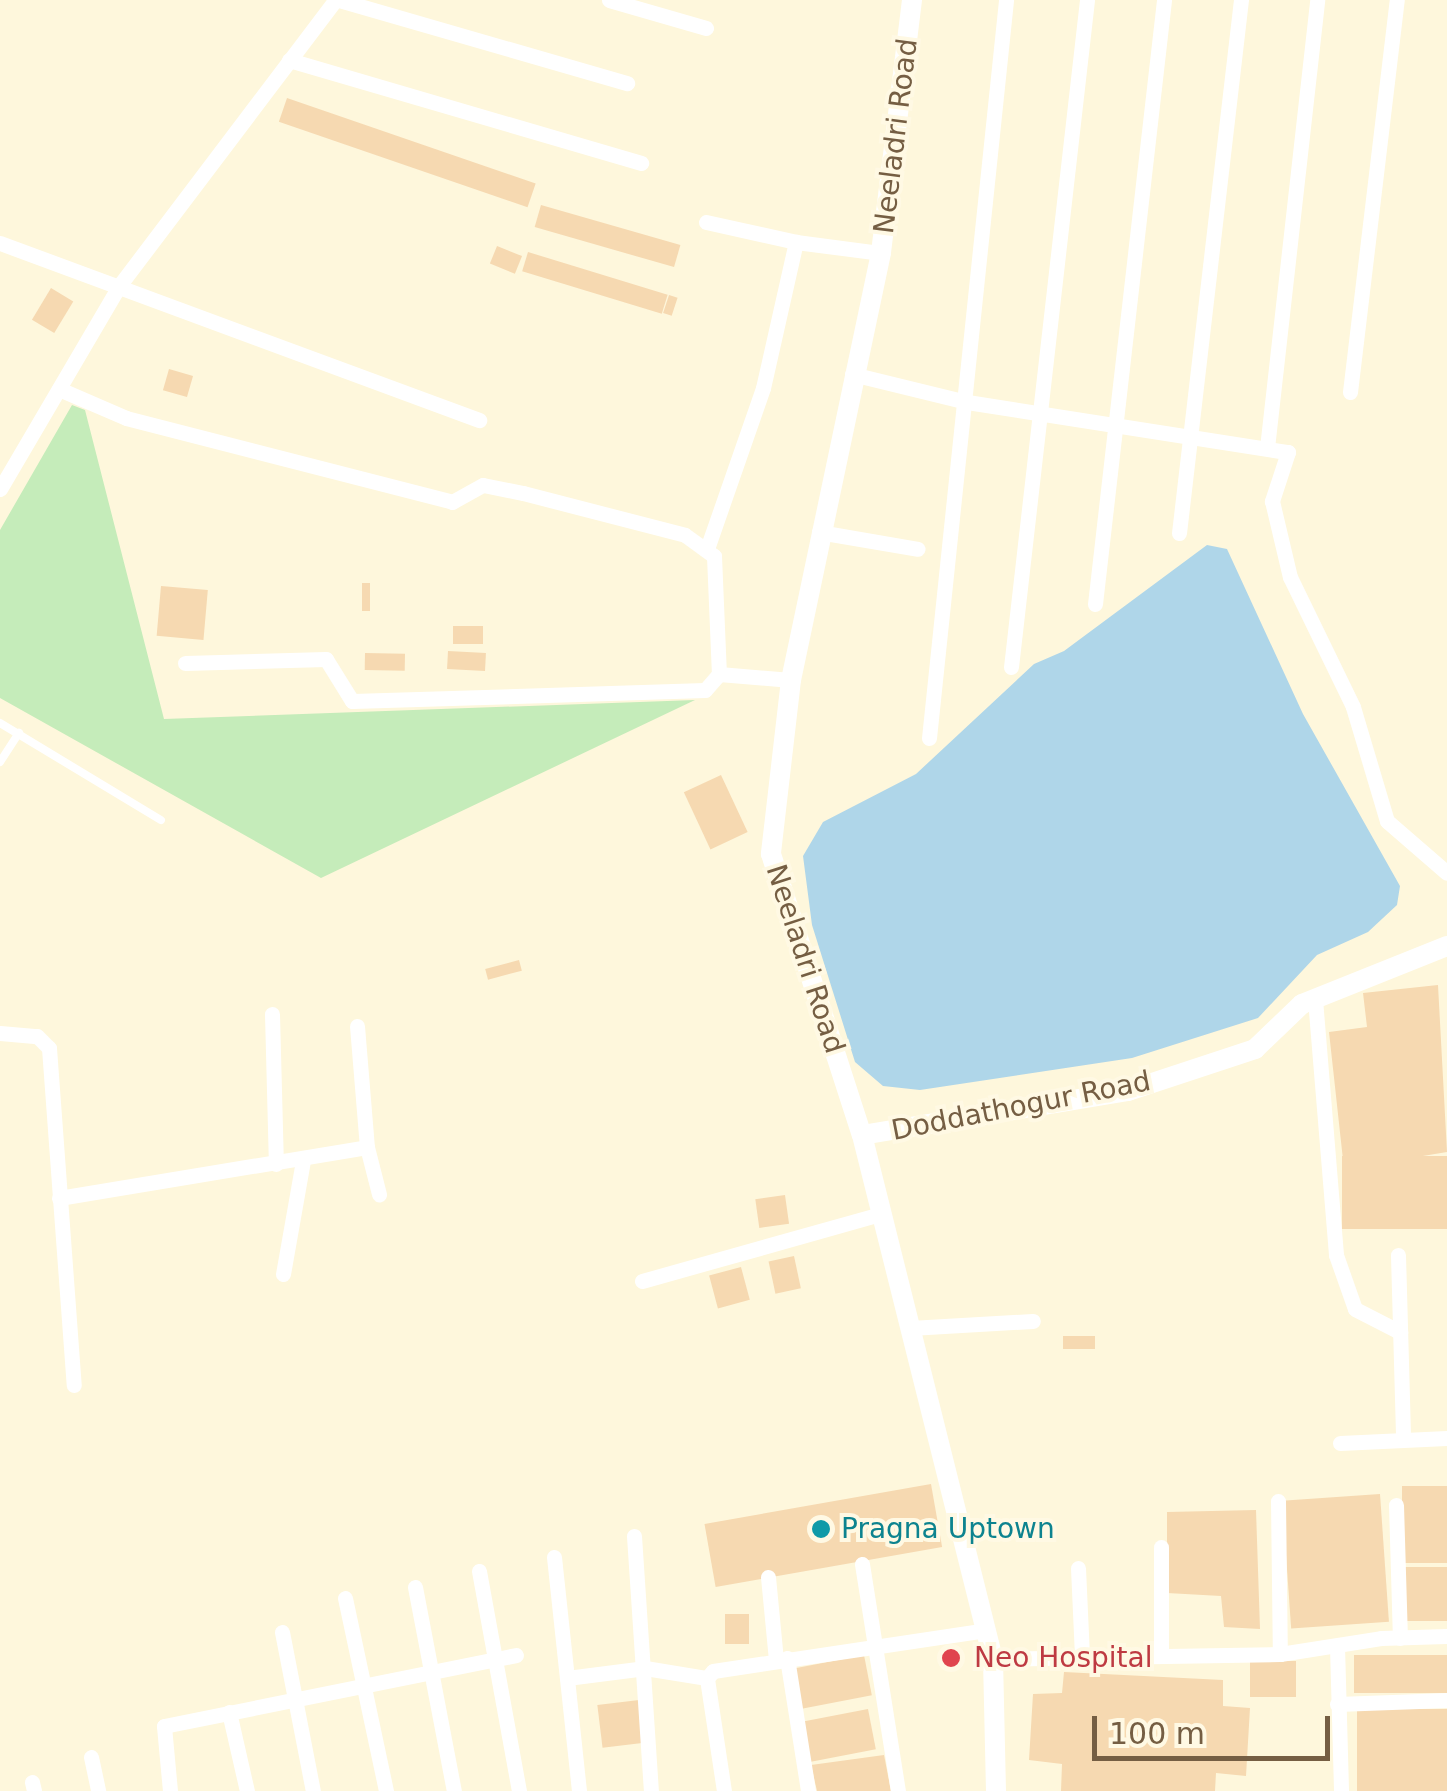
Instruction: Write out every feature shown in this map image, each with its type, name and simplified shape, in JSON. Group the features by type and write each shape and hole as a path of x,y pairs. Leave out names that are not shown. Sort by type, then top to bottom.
{"street":[{"path":"0,489 118,286 337,0 627,83"},
{"path":"609,0 706,28"},
{"name":"Neeladri Road","path":"912,0 881,253 818,532 792,680 771,854 862,1135 993,1659 996,1791"},
{"path":"928,738 1006,0"},
{"path":"1011,666 1087,0"},
{"path":"1095,604 1164,0"},
{"path":"1179,533 1240,0"},
{"path":"1267,448 1317,0"},
{"path":"1350,392 1397,0"},
{"path":"290,60 641,163"},
{"path":"706,222 796,242 881,253"},
{"path":"185,662 326,660 352,701 705,690 719,674 716,577 708,546 763,388 796,242"},
{"path":"0,243 479,420"},
{"path":"852,374 966,402 1288,452 1272,501 1290,577 1353,707 1387,820 1447,873"},
{"path":"59,389 126,418 452,502 483,485 708,546"},
{"path":"818,532 918,549"},
{"path":"719,674 792,680"},
{"name":"Doddathogur Road","path":"862,1135 1128,1092 1255,1049 1315,998 1447,946"},
{"path":"1315,998 1336,1255 1355,1309 1400,1332"},
{"path":"272,1014 276,1164"},
{"path":"357,1026 367,1147 379,1194"},
{"path":"0,1033 36,1036 49,1048 74,1385"},
{"path":"59,1198 367,1147"},
{"path":"284,1274 303,1160"},
{"path":"642,1281 882,1214"},
{"path":"1398,1255 1403,1439"},
{"path":"910,1328 1033,1321"},
{"path":"1340,1443 1447,1438"},
{"path":"1278,1501 1280,1654"},
{"path":"1396,1505 1400,1638"},
{"path":"634,1536 652,1791"},
{"path":"1161,1547 1161,1655"},
{"path":"554,1557 579,1791"},
{"path":"862,1564 898,1791"},
{"path":"1078,1568 1082,1655"},
{"path":"478,1571 519,1791"},
{"path":"768,1577 808,1791"},
{"path":"415,1587 454,1791"},
{"path":"345,1598 386,1791"},
{"path":"724,1791 707,1678 713,1671 986,1630"},
{"path":"282,1632 313,1791"},
{"path":"993,1659 1280,1654 1400,1638 1447,1636"},
{"path":"1338,1646 1341,1791"},
{"path":"170,1791 160,1732 292,1698 516,1655"},
{"path":"567,1678 645,1668 707,1678"},
{"path":"1338,1704 1447,1700"},
{"path":"229,1712 247,1791"},
{"path":"91,1757 98,1791"}],"lane":[{"path":"0,723 161,820"},
{"path":"0,762 19,733"}],"green space":[{"path":"72,405 85,410 164,719 695,700 321,878 0,698 0,530"}],"water":[{"path":"1207,545 1227,549 1303,714 1400,886 1397,905 1368,932 1317,955 1258,1018 1132,1058 920,1090 883,1086 855,1062 812,925 803,856 823,822 916,774 1034,664 1064,651"}],"building":[{"path":"287,98 536,184 528,207 279,122"},
{"path":"541,205 680,245 674,267 535,227"},
{"path":"497,246 522,256 515,274 490,264"},
{"path":"528,252 668,295 662,314 522,271"},
{"path":"51,288 73,301 54,333 32,320"},
{"path":"669,295 678,298 672,316 663,313"},
{"path":"169,369 193,376 187,397 163,390"},
{"path":"362,583 370,583 370,611 362,611"},
{"path":"161,586 208,590 203,640 157,636"},
{"path":"453,626 483,626 483,644 453,644"},
{"path":"448,651 486,653 485,671 447,669"},
{"path":"365,653 405,654 405,671 365,670"},
{"path":"721,775 748,832 710,849 684,792"},
{"path":"519,960 522,971 488,980 485,969"},
{"path":"1438,985 1447,1152 1344,1169 1329,1032 1367,1027 1363,993"},
{"path":"1342,1156 1447,1156 1447,1229 1342,1229"},
{"path":"785,1195 789,1224 759,1228 755,1199"},
{"path":"794,1256 801,1288 775,1294 769,1261"},
{"path":"741,1267 750,1300 718,1308 709,1276"},
{"path":"1063,1336 1095,1336 1095,1349 1063,1349"},
{"name":"Pragna Uptown","path":"931,1484 942,1547 716,1587 704,1524"},
{"path":"1402,1486 1447,1486 1447,1563 1402,1563"},
{"path":"1380,1494 1389,1622 1291,1629 1282,1501"},
{"path":"1256,1510 1260,1629 1224,1627 1221,1596 1167,1593 1167,1512"},
{"path":"1402,1567 1447,1567 1447,1621 1402,1621"},
{"path":"725,1614 749,1614 749,1644 725,1644"},
{"path":"864,1655 872,1695 799,1709 791,1669"},
{"path":"1354,1655 1447,1655 1447,1693 1354,1693"},
{"path":"1250,1661 1296,1661 1296,1697 1250,1697"},
{"path":"1064,1672 1223,1680 1223,1706 1250,1708 1246,1776 1216,1773 1215,1791 1061,1791 1062,1764 1029,1760 1033,1694 1062,1693"},
{"path":"639,1700 644,1743 603,1748 597,1705"},
{"path":"868,1709 876,1749 803,1763 795,1723"},
{"path":"1357,1709 1447,1709 1447,1791 1357,1791"},
{"path":"884,1755 891,1791 817,1791 811,1765"}],"place":[{"name":"Pragna Uptown","path":"821,1529"},
{"name":"Neo Hospital","path":"951,1658"}]}
